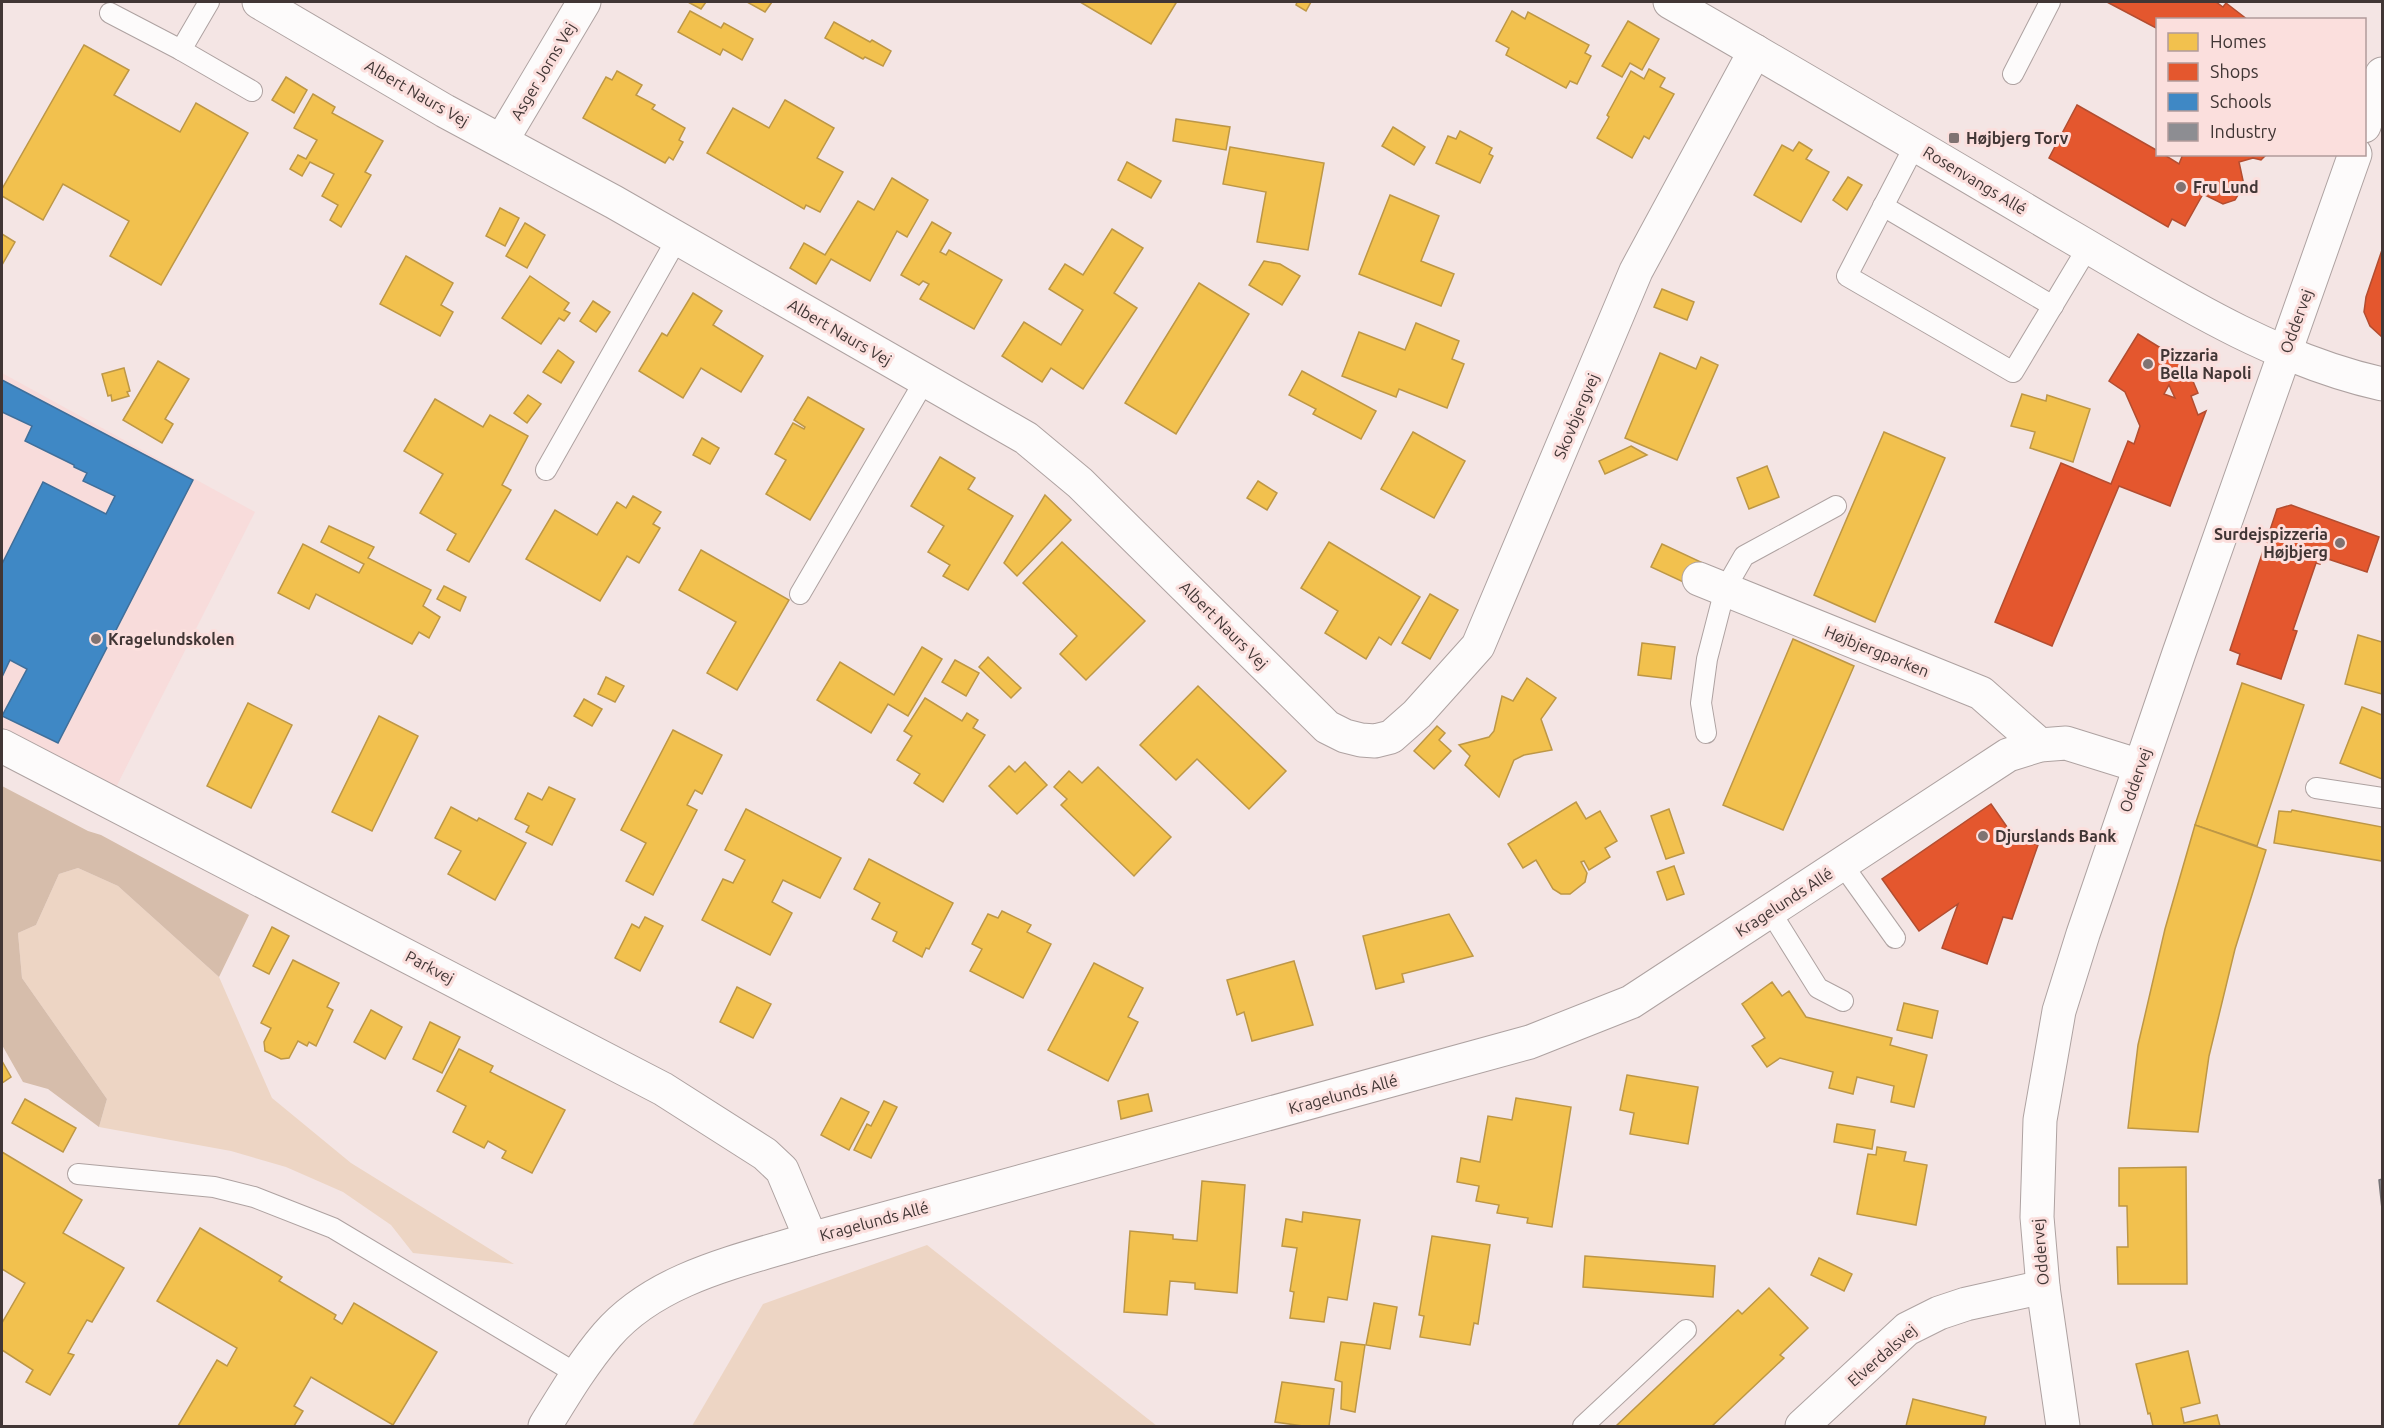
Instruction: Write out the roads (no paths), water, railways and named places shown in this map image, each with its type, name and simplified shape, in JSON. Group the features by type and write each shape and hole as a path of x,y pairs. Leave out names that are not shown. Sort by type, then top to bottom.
{"street":[{"name":"Albert Naurs Vej","path":"259,2 445,111 502,140 1026,438 1080,483 1327,727 1345,736 1361,740"},
{"name":"Asger Jorns Vej","path":"502,140 584,2"},
{"name":"Rosenvangs Allé","path":"1670,2 2183,302 2284,352 2357,378 2382,384"},
{"name":"Skovbjergvej","path":"1361,740 1375,741 1391,737 1417,714 1478,646 1636,271 1755,51"},
{"path":"2366,120 2382,74"},
{"name":"Oddervej","path":"2063,1426 2043,1287 2037,1217 2040,1120 2059,1011 2140,766 2354,156"},
{"name":"Højbjergparken","path":"1712,584 1981,693 2040,745"},
{"name":"Kragelunds Allé","path":"545,1426 577,1374 608,1334 643,1303 694,1275 811,1239 1530,1042 1631,1002 2008,755 2040,745 2066,743 2140,766"},
{"name":"Parkvej","path":"2,746 467,986 693,1107 765,1154 782,1170 811,1239"},
{"name":"Elverdalsvej","path":"1802,1426 1907,1329 1948,1310 2043,1287"}],"lane":[{"path":"181,50 209,2"},
{"path":"2013,74 2049,2"},
{"path":"110,13 252,91"},
{"path":"1916,145 1846,276 2013,372 2088,247"},
{"path":"1883,206 2053,306"},
{"path":"546,470 677,239"},
{"path":"800,594 925,380"},
{"path":"1706,733 1701,703 1707,659 1712,584 1744,556 1836,506"},
{"path":"2316,788 2382,798"},
{"path":"1842,864 1895,938"},
{"path":"1770,911 1818,988 1843,1001"},
{"path":"78,1174 214,1187 293,1211 333,1228 577,1374"},
{"path":"1583,1426 1686,1330"}],"place":[{"name":"Højbjerg Torv","path":"1954,138"},
{"name":"Fru Lund","path":"2181,187"},
{"name":"Pizzaria Bella Napoli","path":"2148,364"},
{"name":"Surdejspizzeria Højbjerg","path":"2340,543"},
{"name":"Kragelundskolen","path":"96,639"},
{"name":"Djurslands Bank","path":"1983,836"}]}
